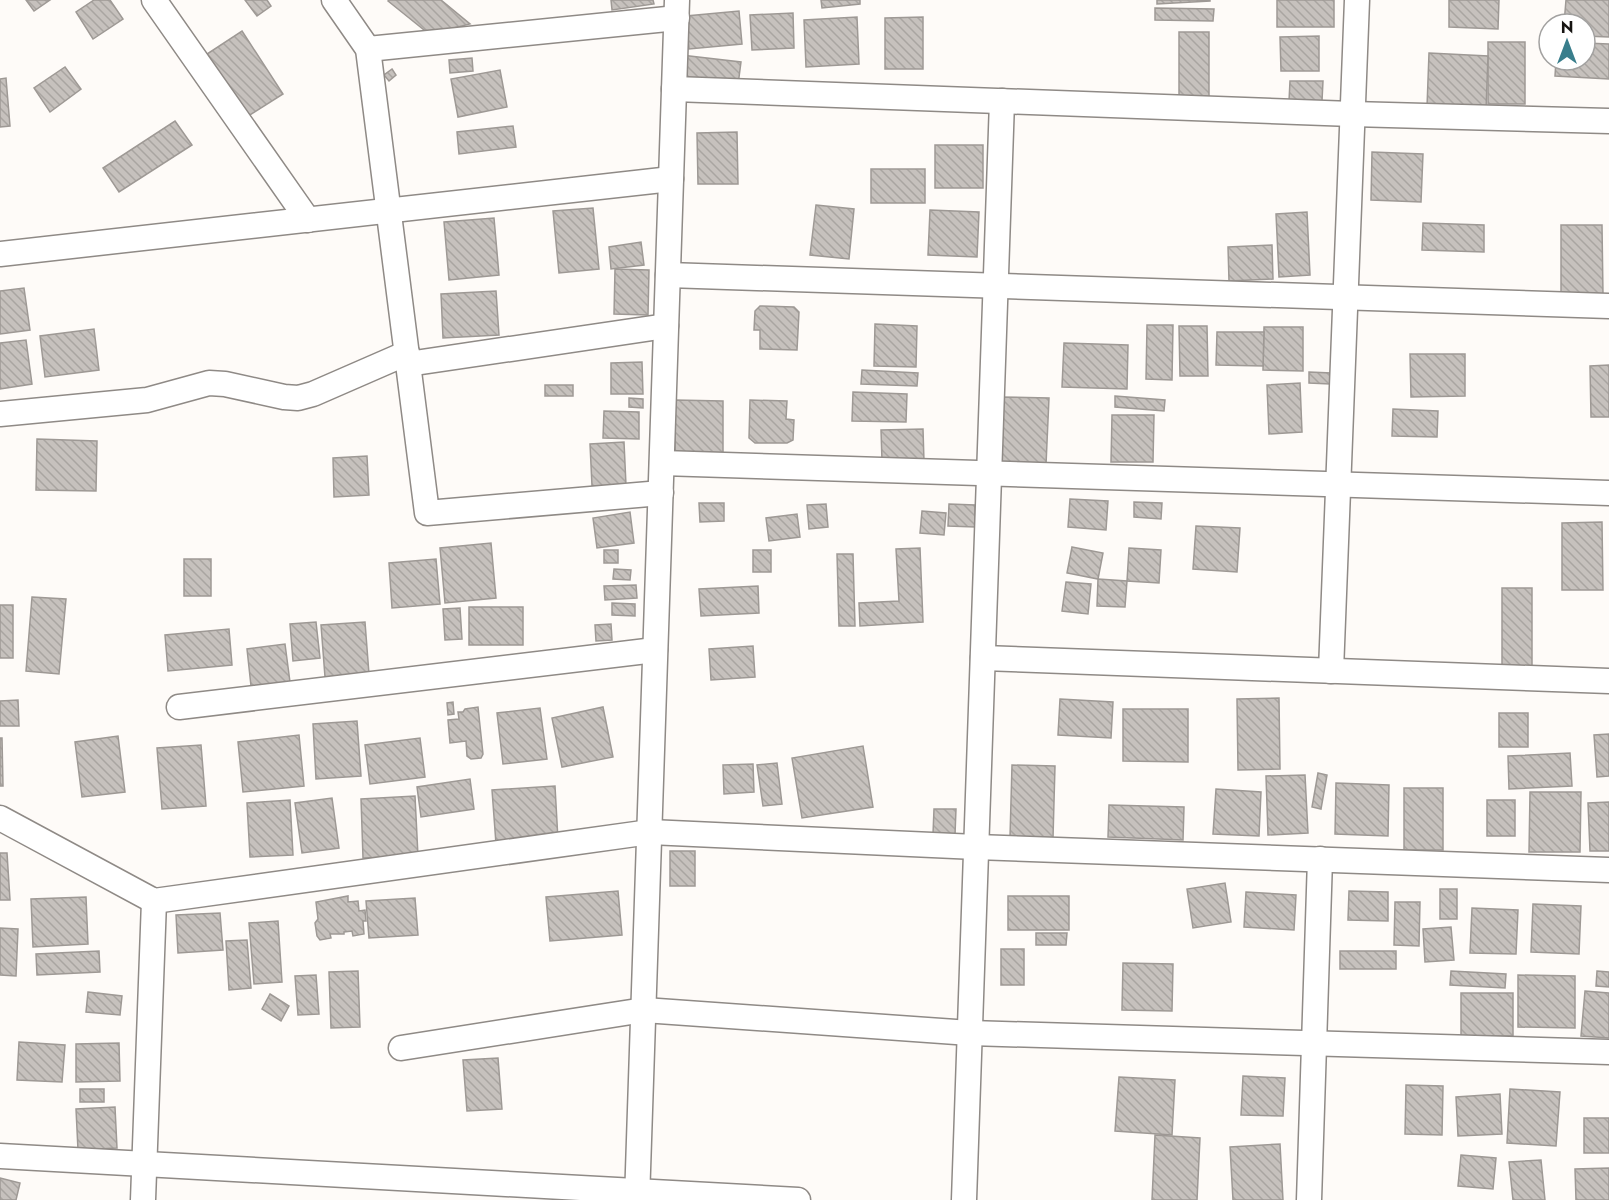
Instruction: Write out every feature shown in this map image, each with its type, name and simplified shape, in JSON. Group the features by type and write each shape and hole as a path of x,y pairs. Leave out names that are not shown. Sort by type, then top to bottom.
{"street":[{"path":"154,0 308,220"},
{"path":"334,0 368,49 427,513 661,493"},
{"path":"1331,671 1357,0"},
{"path":"368,49 677,9 637,1196"},
{"path":"674,88 1352,114 1609,121"},
{"path":"964,1200 1002,101"},
{"path":"0,254 671,179"},
{"path":"668,275 1609,306"},
{"path":"0,414 147,400 209,383 298,398 407,358 666,326"},
{"path":"662,463 1609,493"},
{"path":"179,707 655,650"},
{"path":"983,658 1609,681"},
{"path":"0,818 154,901 650,832 976,847 1609,870"},
{"path":"1309,1200 1320,859"},
{"path":"143,1200 154,901"},
{"path":"401,1048 644,1010 970,1033 1609,1052"},
{"path":"0,1156 637,1196 798,1200"}],"building":[{"path":"26,0 50,0 34,11"},
{"path":"94,0 110,0 123,19 93,39 76,12"},
{"path":"245,0 267,0 271,6 257,16"},
{"path":"389,0 441,0 470,24 429,34"},
{"path":"611,0 653,0 654,4 612,10"},
{"path":"821,0 860,0 860,4 822,8"},
{"path":"1157,0 1210,0 1210,1 1157,4"},
{"path":"1277,0 1334,0 1334,27 1277,27"},
{"path":"1449,0 1499,0 1498,29 1449,27"},
{"path":"1566,0 1609,0 1609,37 1597,36 1597,12 1565,12"},
{"path":"1155,8 1214,9 1213,21 1155,20"},
{"path":"739,11 742,44 689,49 686,16"},
{"path":"793,13 794,48 752,50 750,15"},
{"path":"857,17 859,64 806,67 804,20"},
{"path":"923,17 923,69 885,69 885,18"},
{"path":"242,31 283,94 245,118 204,56"},
{"path":"1179,32 1209,32 1209,104 1179,104"},
{"path":"1319,36 1319,71 1281,71 1280,37"},
{"path":"1488,42 1525,42 1525,104 1488,104"},
{"path":"1597,44 1609,44 1609,79 1555,76 1555,72 1597,72"},
{"path":"1429,53 1488,56 1486,110 1427,107"},
{"path":"681,55 741,62 738,85 678,78"},
{"path":"472,58 473,71 450,73 449,60"},
{"path":"65,67 81,89 50,112 34,88"},
{"path":"392,69 396,75 389,81 384,75"},
{"path":"500,70 507,107 458,117 451,79"},
{"path":"6,78 10,126 0,127 0,79"},
{"path":"1290,81 1323,81 1322,101 1289,101"},
{"path":"175,121 192,145 119,192 103,168"},
{"path":"513,126 516,147 459,154 457,132"},
{"path":"737,132 738,184 698,184 697,133"},
{"path":"935,145 983,145 983,188 935,188"},
{"path":"1372,152 1423,154 1421,202 1371,200"},
{"path":"871,169 925,169 925,203 871,203"},
{"path":"816,205 854,209 849,259 810,255"},
{"path":"593,208 599,269 559,273 553,211"},
{"path":"930,210 979,212 977,257 928,255"},
{"path":"1307,212 1310,275 1279,277 1276,214"},
{"path":"494,218 499,275 449,280 444,222"},
{"path":"1423,223 1484,225 1484,252 1422,250"},
{"path":"1561,225 1602,225 1603,294 1561,294"},
{"path":"641,242 644,265 611,269 609,247"},
{"path":"1272,245 1273,279 1229,281 1228,247"},
{"path":"615,269 649,270 648,315 614,314"},
{"path":"24,288 30,330 0,334 0,291"},
{"path":"496,291 499,335 443,338 441,294"},
{"path":"760,306 794,307 799,312 797,350 760,349 760,330 754,330 755,311"},
{"path":"875,324 917,326 916,367 874,366"},
{"path":"1147,325 1173,325 1172,380 1146,379"},
{"path":"1179,326 1207,326 1208,376 1180,376"},
{"path":"1264,327 1303,327 1303,371 1263,370"},
{"path":"94,329 99,370 45,377 40,336"},
{"path":"1217,332 1264,332 1263,366 1216,365"},
{"path":"26,340 32,384 0,389 0,343"},
{"path":"1064,343 1128,345 1127,389 1062,387"},
{"path":"1410,354 1465,354 1465,396 1411,397"},
{"path":"642,362 643,394 611,394 611,363"},
{"path":"1609,365 1609,417 1591,417 1590,366"},
{"path":"862,370 918,373 917,386 861,384"},
{"path":"1309,372 1331,373 1330,384 1309,383"},
{"path":"1300,383 1302,432 1269,434 1267,385"},
{"path":"545,385 573,385 573,396 545,396"},
{"path":"853,392 907,394 906,422 852,421"},
{"path":"1115,396 1165,400 1164,411 1115,407"},
{"path":"1000,397 1049,398 1046,465 998,463"},
{"path":"629,398 643,399 643,408 629,407"},
{"path":"675,400 723,401 723,454 675,454"},
{"path":"750,400 787,401 786,419 794,420 793,440 787,443 755,443 749,438"},
{"path":"1393,409 1438,411 1437,437 1392,436"},
{"path":"604,411 639,412 639,439 603,438"},
{"path":"1112,415 1154,415 1153,462 1111,462"},
{"path":"923,429 924,461 882,461 881,430"},
{"path":"37,439 97,441 96,491 36,490"},
{"path":"624,442 626,485 592,486 590,444"},
{"path":"367,456 369,495 334,497 333,458"},
{"path":"1070,499 1108,501 1106,530 1068,527"},
{"path":"1134,502 1162,503 1161,519 1134,517"},
{"path":"699,503 724,503 724,521 700,522"},
{"path":"826,504 828,527 809,529 807,505"},
{"path":"949,504 975,505 975,527 948,526"},
{"path":"922,511 946,513 944,535 920,533"},
{"path":"630,512 634,543 597,548 593,518"},
{"path":"797,514 800,537 769,541 766,518"},
{"path":"1602,522 1603,590 1562,590 1562,523"},
{"path":"1196,526 1240,528 1237,572 1193,569"},
{"path":"491,543 496,598 445,603 440,548"},
{"path":"1072,547 1103,553 1098,579 1067,573"},
{"path":"920,548 923,622 860,626 859,603 899,601 896,549"},
{"path":"1129,548 1161,550 1159,583 1127,581"},
{"path":"604,550 618,550 618,563 604,563"},
{"path":"753,550 771,550 771,572 753,572"},
{"path":"837,554 853,554 855,626 839,626"},
{"path":"184,559 211,559 211,596 184,596"},
{"path":"436,559 440,604 392,608 389,563"},
{"path":"614,569 631,570 630,580 613,579"},
{"path":"1098,579 1127,581 1125,607 1097,606"},
{"path":"1066,582 1091,584 1088,614 1062,611"},
{"path":"636,585 637,598 605,600 604,586"},
{"path":"758,586 759,613 701,616 699,589"},
{"path":"1502,588 1532,588 1532,671 1502,671"},
{"path":"32,597 66,599 59,674 26,671"},
{"path":"612,603 635,604 635,616 612,615"},
{"path":"0,605 13,605 13,658 0,658"},
{"path":"469,607 523,607 523,645 469,645"},
{"path":"460,608 462,639 445,640 443,609"},
{"path":"316,622 320,658 293,661 290,624"},
{"path":"365,622 369,674 325,677 321,625"},
{"path":"611,624 612,640 596,641 595,625"},
{"path":"229,629 232,665 168,671 165,635"},
{"path":"285,644 290,682 251,686 247,649"},
{"path":"753,646 755,677 711,680 709,649"},
{"path":"1279,698 1280,769 1238,770 1237,699"},
{"path":"1060,699 1113,702 1111,738 1058,735"},
{"path":"18,700 19,726 0,726 0,701"},
{"path":"453,702 454,714 448,715 447,703"},
{"path":"478,707 483,754 481,758 471,759 467,756 466,741 450,743 448,720 459,719 458,712"},
{"path":"603,707 613,757 562,767 552,718"},
{"path":"540,708 547,759 503,764 497,713"},
{"path":"1123,709 1188,709 1188,762 1123,761"},
{"path":"1499,713 1528,713 1528,747 1499,747"},
{"path":"357,721 361,776 316,779 313,724"},
{"path":"1609,734 1609,776 1597,777 1594,735"},
{"path":"299,735 304,786 243,792 238,742"},
{"path":"118,736 125,792 82,797 75,742"},
{"path":"0,738 2,738 3,786 0,786"},
{"path":"420,738 425,777 370,784 365,745"},
{"path":"201,745 206,806 162,809 157,748"},
{"path":"863,746 873,807 802,818 792,758"},
{"path":"1570,753 1572,786 1509,789 1508,756"},
{"path":"777,763 782,804 763,806 757,765"},
{"path":"753,764 754,792 724,794 723,765"},
{"path":"1012,765 1055,766 1053,838 1010,837"},
{"path":"1318,773 1327,775 1321,809 1312,807"},
{"path":"1305,775 1308,833 1268,835 1266,776"},
{"path":"470,779 474,809 421,817 417,787"},
{"path":"1336,783 1389,785 1388,836 1335,834"},
{"path":"555,786 558,840 496,844 492,790"},
{"path":"1404,788 1443,788 1443,850 1404,850"},
{"path":"1216,789 1261,792 1259,836 1213,834"},
{"path":"1530,792 1581,792 1580,852 1529,852"},
{"path":"415,796 418,856 363,858 361,799"},
{"path":"332,798 339,848 302,853 295,803"},
{"path":"290,800 293,855 250,857 247,803"},
{"path":"1487,800 1515,800 1515,836 1487,836"},
{"path":"1609,802 1609,851 1590,851 1588,803"},
{"path":"1109,805 1184,807 1183,840 1108,837"},
{"path":"934,809 956,809 955,835 933,834"},
{"path":"670,851 695,851 695,886 670,886"},
{"path":"0,853 7,853 10,900 0,900"},
{"path":"1225,883 1231,922 1193,928 1187,889"},
{"path":"1440,889 1457,889 1457,919 1440,919"},
{"path":"618,891 622,935 550,941 546,897"},
{"path":"1349,891 1388,892 1388,921 1348,920"},
{"path":"1246,892 1296,895 1294,930 1244,927"},
{"path":"348,896 348,902 358,901 359,911 365,910 364,934 353,936 352,931 344,932 344,934 330,934 331,938 320,940 315,923 318,919 316,902"},
{"path":"1008,896 1069,896 1069,930 1008,930"},
{"path":"86,897 88,944 33,947 31,899"},
{"path":"415,898 418,935 369,938 366,901"},
{"path":"1395,902 1420,902 1419,946 1394,945"},
{"path":"1533,904 1581,906 1579,954 1531,952"},
{"path":"1472,908 1518,910 1516,954 1470,953"},
{"path":"220,913 223,950 178,953 176,915"},
{"path":"278,921 282,982 254,984 249,923"},
{"path":"1451,927 1454,960 1425,962 1423,929"},
{"path":"0,928 18,929 16,976 0,975"},
{"path":"1036,933 1067,933 1066,945 1036,945"},
{"path":"247,940 251,988 229,990 226,941"},
{"path":"1001,949 1024,949 1024,985 1001,985"},
{"path":"99,951 100,972 37,975 36,954"},
{"path":"1340,951 1396,951 1396,969 1340,969"},
{"path":"1123,963 1173,964 1172,1011 1122,1010"},
{"path":"358,971 360,1027 331,1028 329,972"},
{"path":"1451,971 1506,974 1505,988 1450,985"},
{"path":"1597,971 1609,972 1609,987 1596,986"},
{"path":"316,975 319,1014 298,1015 295,976"},
{"path":"1518,975 1575,976 1575,1028 1518,1027"},
{"path":"1585,991 1609,993 1609,1038 1581,1036"},
{"path":"88,992 122,996 120,1015 86,1012"},
{"path":"1461,993 1513,993 1513,1036 1461,1036"},
{"path":"270,994 289,1006 281,1021 262,1009"},
{"path":"19,1042 65,1045 62,1082 17,1080"},
{"path":"119,1043 120,1081 76,1082 76,1044"},
{"path":"498,1058 502,1109 467,1111 463,1060"},
{"path":"1243,1076 1285,1078 1283,1116 1241,1115"},
{"path":"1119,1077 1175,1080 1172,1135 1115,1131"},
{"path":"1406,1085 1443,1086 1442,1135 1405,1134"},
{"path":"80,1089 104,1089 104,1102 80,1102"},
{"path":"1510,1089 1560,1092 1556,1146 1507,1143"},
{"path":"1500,1094 1502,1134 1458,1136 1456,1097"},
{"path":"115,1107 117,1148 78,1150 76,1109"},
{"path":"1584,1118 1609,1118 1609,1153 1584,1153"},
{"path":"1155,1135 1200,1138 1197,1200 1152,1200"},
{"path":"1280,1144 1283,1200 1233,1200 1230,1147"},
{"path":"1461,1155 1496,1158 1493,1189 1458,1186"},
{"path":"1541,1160 1545,1200 1513,1200 1509,1162"},
{"path":"1609,1168 1609,1200 1576,1200 1575,1169"},
{"path":"0,1178 20,1183 16,1200 0,1200"}]}
